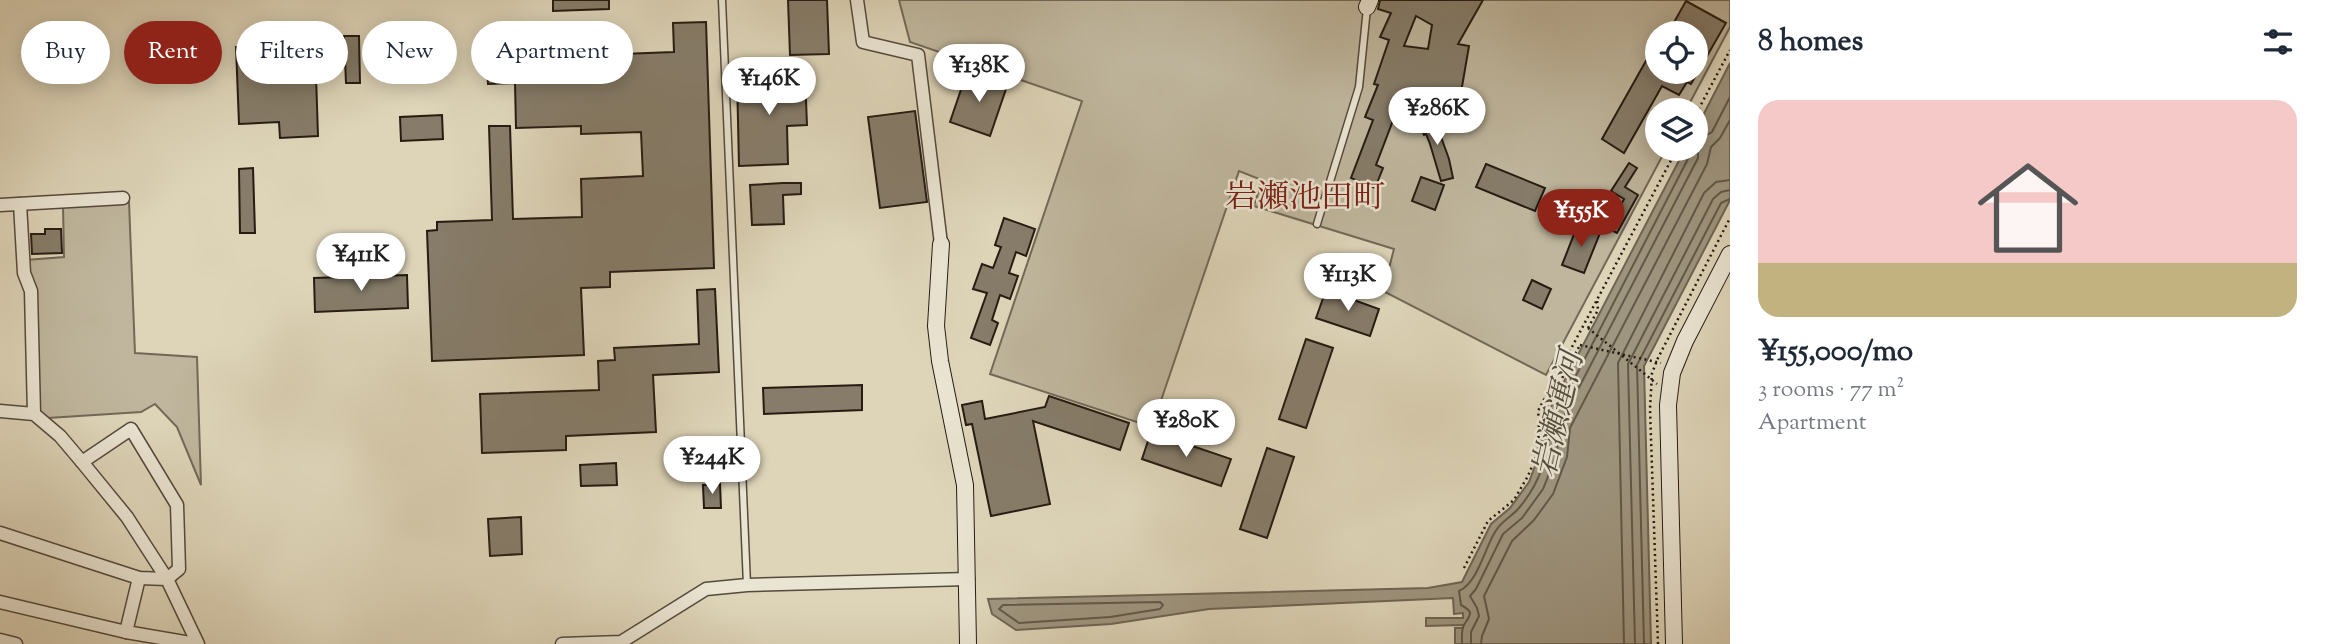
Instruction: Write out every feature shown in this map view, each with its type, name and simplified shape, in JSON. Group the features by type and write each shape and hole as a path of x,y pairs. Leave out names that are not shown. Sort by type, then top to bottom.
{"street":[{"path":"857,0 863,42 918,55 942,244 937,337 965,485 968,644"},
{"path":"0,205 123,198"},
{"path":"20,204 24,274 31,291 34,414"},
{"path":"1674,644 1668,405 1672,373 1685,341 1730,254"},
{"path":"0,411 34,414 60,436 82,462 127,517 167,579 197,644"},
{"path":"0,533 139,578 167,579 179,569 177,505 131,429 82,462"},
{"path":"126,632 139,578"},
{"path":"562,644 621,642 706,589 747,585 968,579"},
{"path":"0,602 126,632 197,644"},
{"path":"0,640 16,644"}],"lane":[{"path":"722,0 747,585"},
{"path":"1317,224 1359,87 1368,3"}],"path":[{"path":"1704,98 1730,50"},
{"path":"1464,568 1488,521 1514,500 1528,476 1538,452 1538,411 1671,161"},
{"path":"1597,298 1598,310 1588,328 1657,384"},
{"path":"1539,421 1580,345 1661,363"}],"shaded area":[{"path":"899,0 1730,0 1730,27 1708,68 1708,21 1645,21 1645,84 1700,84 1692,98 1645,98 1645,161 1660,161 1546,375 1383,291 1394,249 1254,206 1262,180 1239,171 1152,427 990,374 1082,101 910,42"},
{"path":"129,202 135,353 197,357 201,485 177,427 155,404 141,412 48,418 37,411 26,260 64,257 63,205"}],"water":[{"name":"岩瀬運河","path":"1730,63 1730,200 1644,366 1651,644 1455,644 1455,628 1463,628 1463,625 1426,626 1426,618 1463,618 1463,613 1454,614 1453,598 1209,609 1111,624 1016,630 992,614 988,599 1428,588 1462,582 1491,524 1510,508 1529,482 1541,450 1543,422 1679,161 1708,161 1708,106"}],"building":[{"path":"553,0 609,0 609,9 553,11"},
{"path":"788,0 827,0 829,54 790,55"},
{"path":"1380,0 1483,0 1458,44 1469,46 1458,110 1402,97 1376,165 1383,168 1375,188 1351,178 1373,120 1365,117 1378,85 1374,84 1389,40 1380,37 1391,13 1378,9","holes":["1416,16 1432,25 1428,49 1404,46"]},
{"path":"1686,1 1726,23 1708,54 1708,21 1675,21"},
{"path":"706,22 714,268 610,272 610,287 581,288 584,355 432,361 427,231 437,230 437,222 492,220 489,126 510,126 513,219 582,217 581,179 643,176 641,132 581,134 581,126 516,128 515,84 633,84 633,54 674,52 673,23"},
{"path":"348,36 359,36 360,83 348,83"},
{"path":"1645,63 1645,84 1686,84 1679,95 1662,86 1655,98 1645,98 1645,116 1624,153 1602,139"},
{"path":"967,72 1007,86 990,136 950,122"},
{"path":"805,75 807,125 787,126 788,164 739,166 737,77"},
{"path":"237,84 316,84 318,136 280,138 279,122 239,124"},
{"path":"915,111 927,202 880,208 868,117"},
{"path":"442,115 443,139 401,141 400,117"},
{"path":"1433,115 1453,178 1441,181 1430,144 1418,121"},
{"path":"1629,163 1637,168 1625,187 1638,195 1617,233 1607,228 1624,199 1611,191"},
{"path":"1486,164 1545,188 1535,211 1476,187"},
{"path":"253,168 255,233 240,233 239,169"},
{"path":"1421,177 1444,185 1435,210 1412,201"},
{"path":"801,183 801,194 783,195 784,224 752,225 750,185"},
{"path":"1004,218 1035,229 1026,256 1016,252 1009,273 1018,276 1010,299 1000,295 992,320 998,323 990,345 971,338 987,293 973,289 982,264 993,268 1001,247 995,245"},
{"path":"1578,224 1600,233 1584,273 1562,265"},
{"path":"45,229 61,229 62,253 32,254 31,234 45,234"},
{"path":"407,275 408,308 315,312 314,278"},
{"path":"1532,280 1551,289 1542,309 1523,300"},
{"path":"715,289 719,372 653,375 656,432 566,436 566,450 482,453 480,394 599,390 598,361 615,360 614,348 699,344 697,290"},
{"path":"1326,290 1379,309 1370,336 1316,318"},
{"path":"1306,339 1333,348 1306,428 1279,419"},
{"path":"862,385 862,410 764,414 763,388"},
{"path":"1049,396 1129,423 1120,450 1033,421 1050,504 991,516 972,424 966,425 962,405 982,401 985,419 1045,407"},
{"path":"1151,432 1231,459 1221,486 1142,459"},
{"path":"1267,448 1294,457 1267,538 1240,529"},
{"path":"616,463 617,485 581,486 580,465"},
{"path":"720,484 721,508 704,508 703,485"},
{"path":"521,517 522,554 490,556 488,519"}],"district":[{"name":"岩瀬池田町","path":"1305,196"}]}
